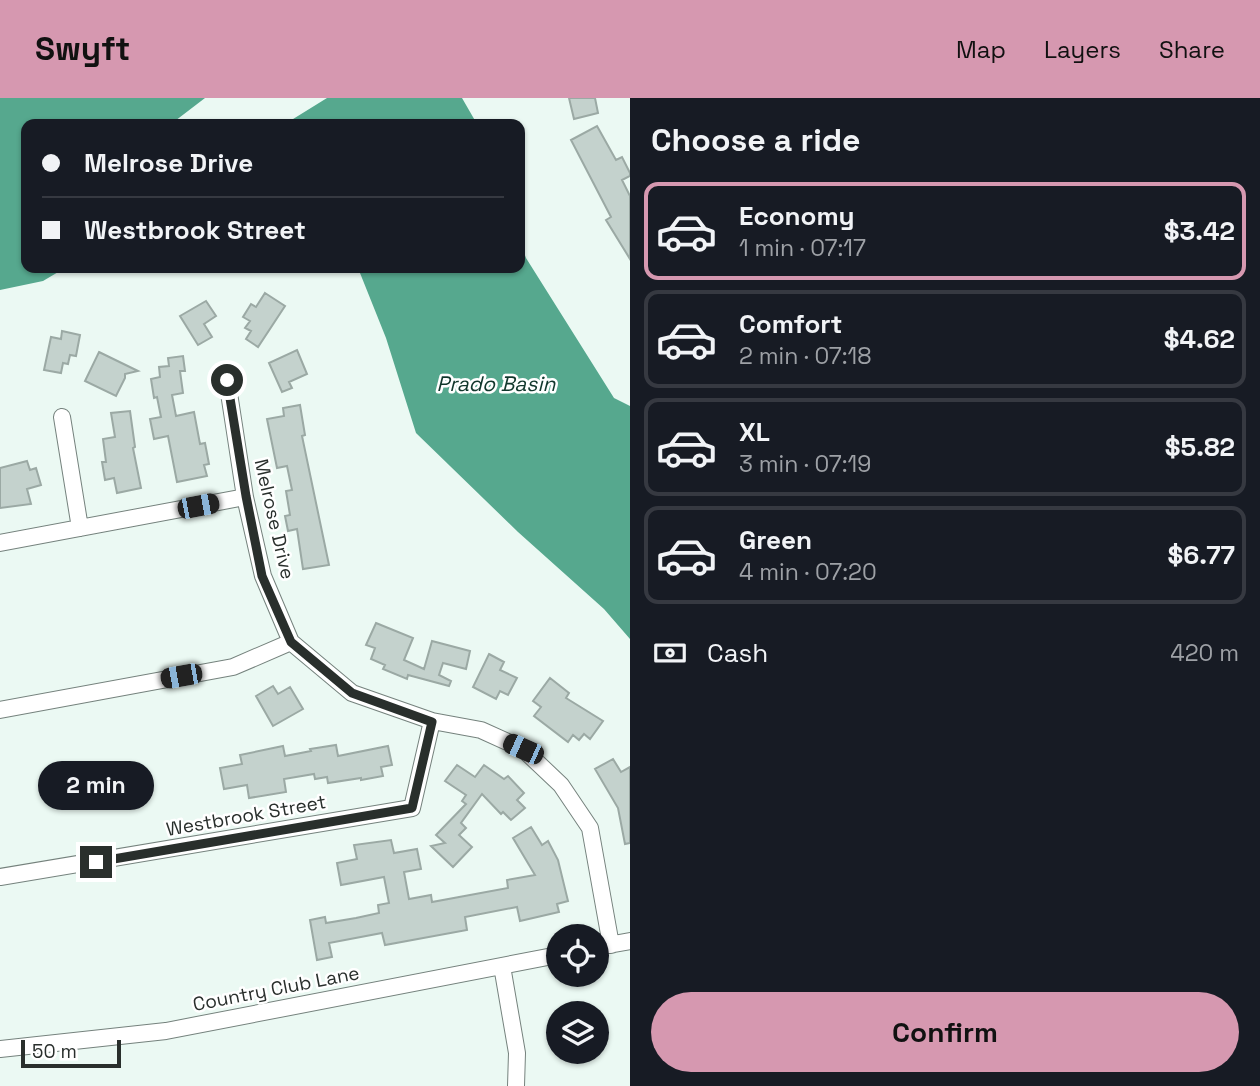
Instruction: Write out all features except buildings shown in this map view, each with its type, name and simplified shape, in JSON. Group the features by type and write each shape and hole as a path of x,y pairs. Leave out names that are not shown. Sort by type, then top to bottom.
{"street":[{"name":"Melrose Drive","path":"227,380 262,576 291,642 352,693 432,722 481,730 523,749 561,785 590,828 601,924"},
{"path":"62,417 80,528"},
{"path":"0,543 246,496"},
{"path":"0,710 233,667 291,642"},
{"name":"Westbrook Street","path":"0,877 412,808 432,722"},
{"path":"609,945 630,941"},
{"name":"Country Club Lane","path":"0,1049 166,1031 546,957"},
{"path":"502,965 517,1053 516,1086"}],"water":[{"path":"0,98 205,98 178,119 21,119 21,273 57,273 43,281 0,290"},
{"path":"327,98 462,98 474,119 293,119"},
{"name":"Prado Basin","path":"525,255 614,398 630,406 630,639 604,609 518,532 416,433 386,338 360,273 525,273"}],"route":[{"path":"96,862 412,808 432,722 352,693 291,642 262,576 227,380"}]}
